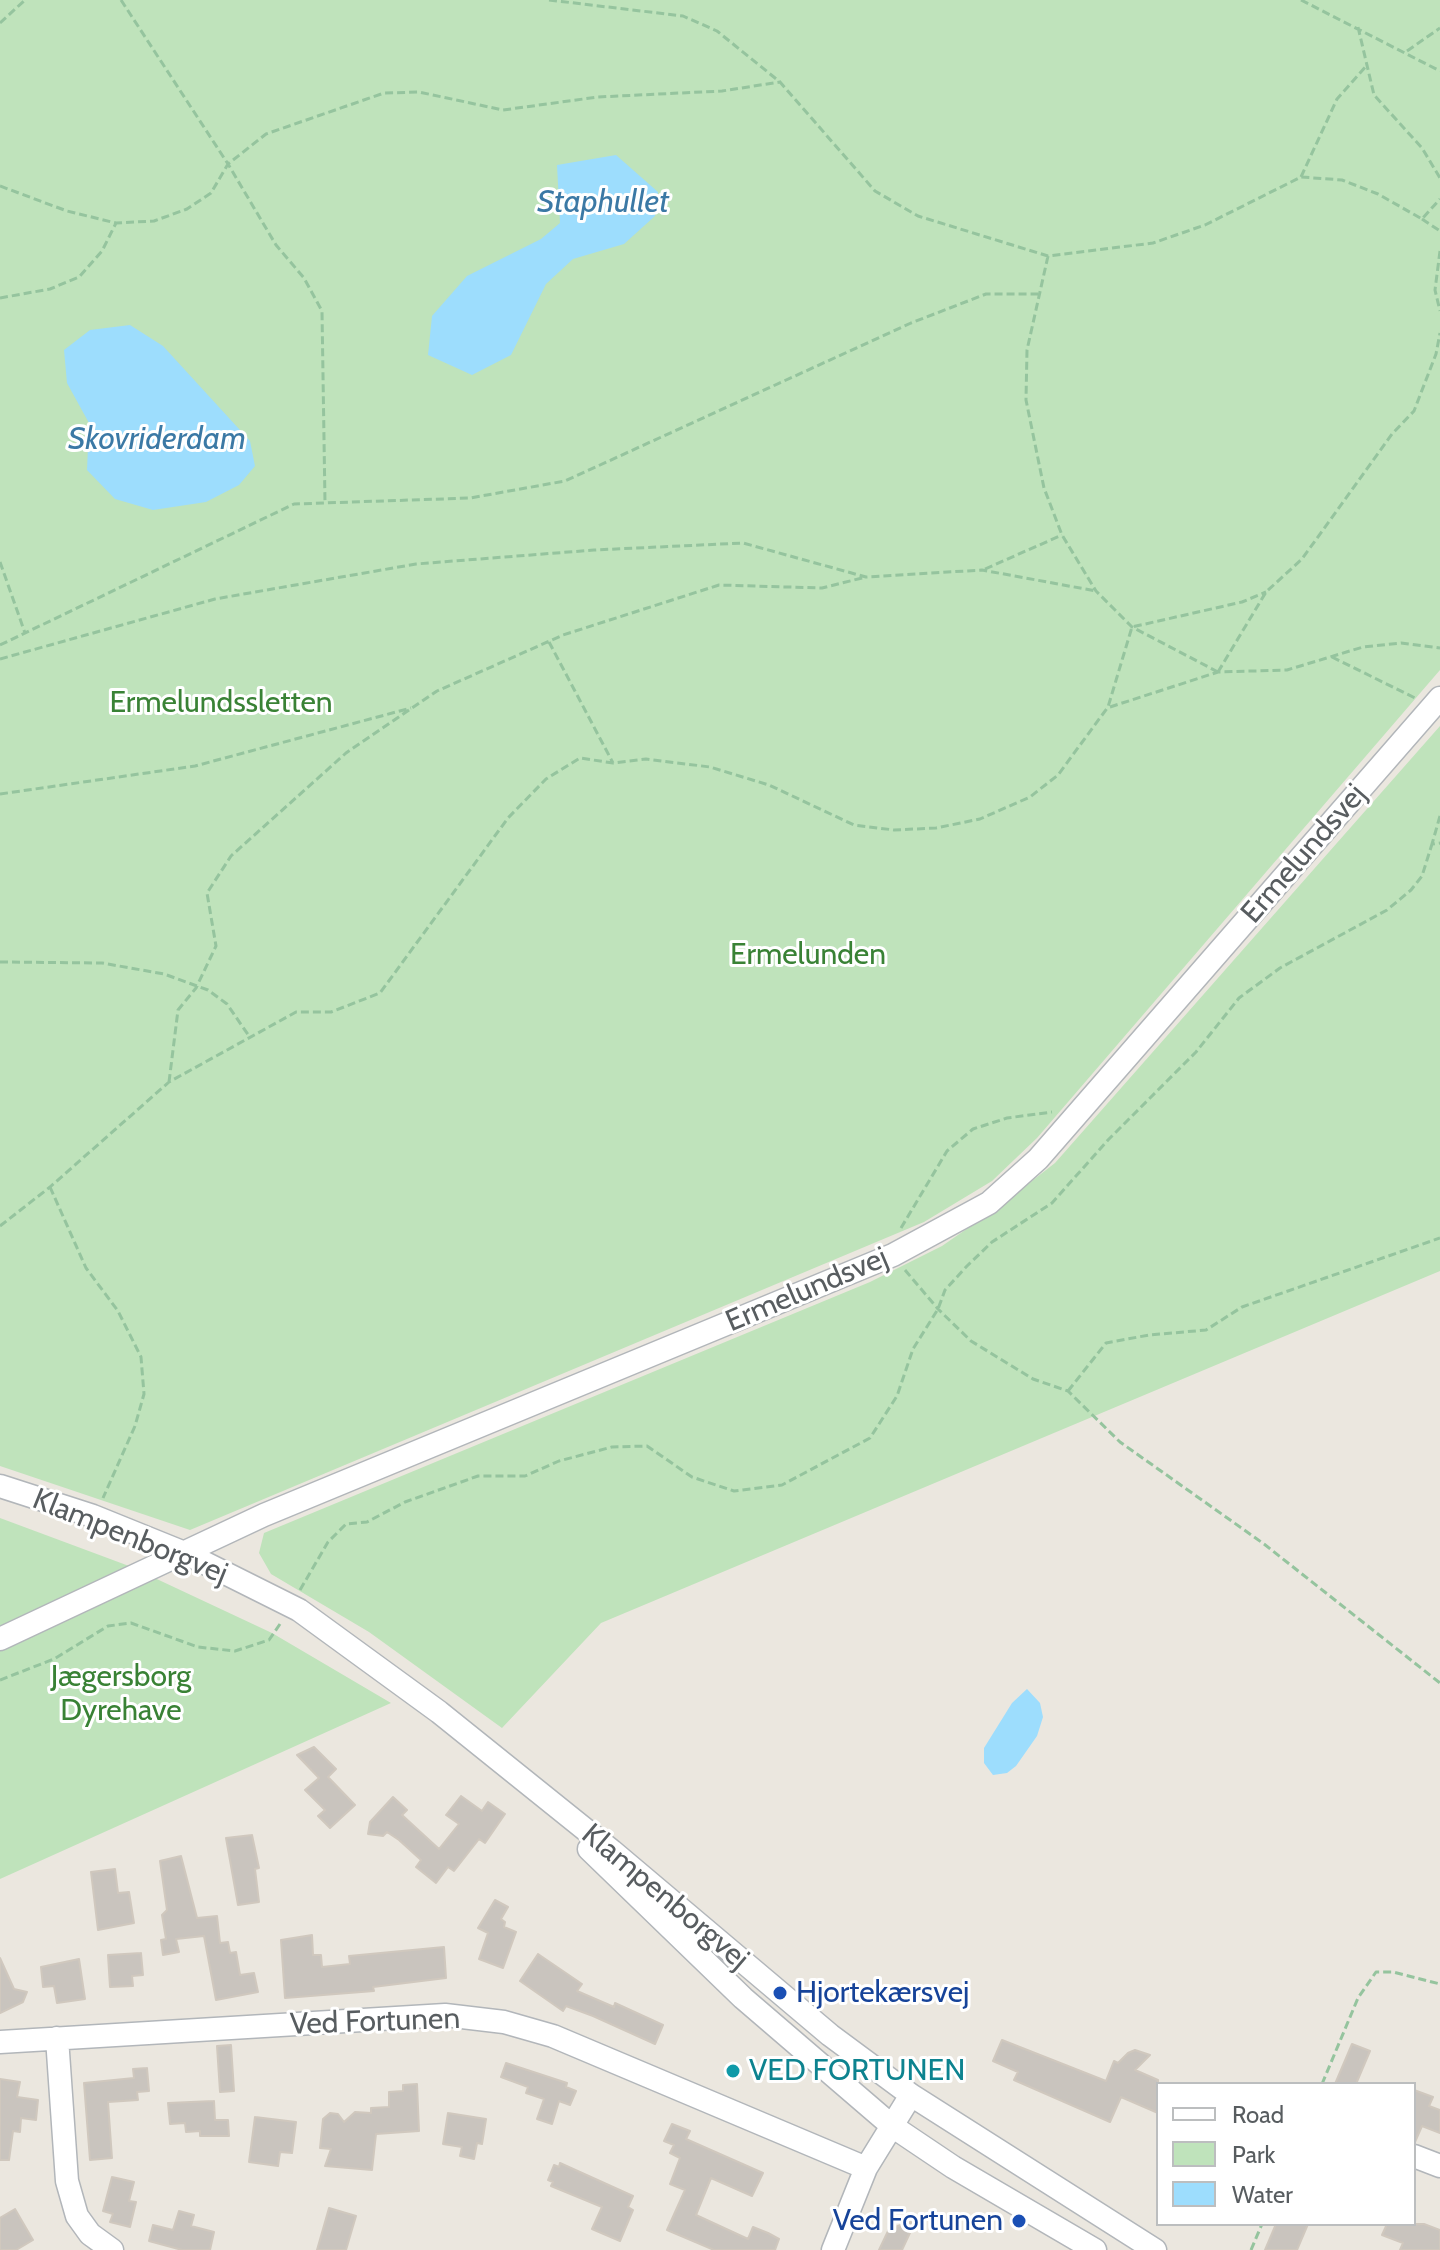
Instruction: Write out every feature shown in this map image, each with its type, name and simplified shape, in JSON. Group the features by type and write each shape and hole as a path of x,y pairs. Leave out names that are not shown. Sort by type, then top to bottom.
{"street":[{"name":"Ermelundsvej","path":"0,1639 187,1554 264,1515 893,1255 989,1203 1038,1159 1436,702"},
{"name":"Klampenborgvej","path":"0,1486 93,1516 187,1554 292,1606 383,1669 612,1851 830,2035 911,2095 1155,2250"},
{"name":"Klampenborgvej","path":"529,1788 743,1998 892,2126 953,2167 1095,2250"},
{"name":"Ved Fortunen","path":"0,2042 445,2015 504,2022 553,2036 866,2168"},
{"path":"57,2038 67,2181 77,2216 90,2234 112,2250"},
{"path":"833,2250 866,2168 911,2095"},
{"path":"1416,2157 1440,2166"}],"path":[{"path":"0,23 25,0"},
{"path":"121,0 228,164 276,245 304,278 322,311 325,503"},
{"path":"549,0 683,16 730,39 780,82 875,191 918,216 1048,256 1153,243 1205,225 1301,177 1342,180 1378,194 1440,231"},
{"path":"1301,0 1440,71"},
{"path":"1358,27 1374,95 1422,148 1440,178"},
{"path":"1405,52 1440,28"},
{"path":"1301,177 1337,99 1367,65"},
{"path":"0,186 67,211 116,223 154,221 187,209 211,193 228,164 266,134 384,93 419,92 503,110 598,97 709,93 780,82"},
{"path":"1422,219 1440,199"},
{"path":"0,298 50,289 79,277 102,251 116,223"},
{"path":"1440,251 1435,290 1440,311"},
{"path":"1048,256 1027,350 1026,400 1044,488 1062,535 1096,591 1132,627 1218,672"},
{"path":"0,645 294,504 470,498 565,481 911,323 986,294 1038,294"},
{"path":"1218,672 1266,592 1302,559 1392,434 1414,411 1436,354 1440,333"},
{"path":"982,570 1062,535"},
{"path":"0,659 215,599 416,564 743,543 866,577"},
{"path":"0,562 25,633"},
{"path":"169,1082 178,1010 196,988 216,946 207,893 231,856 346,753 437,691 548,641 719,585 822,588 866,577 982,570 1096,591"},
{"path":"1132,627 1242,602 1266,592"},
{"path":"0,1226 50,1187 169,1082 296,1012 331,1012 380,993 508,818 546,779 580,758 613,763 646,759 710,767 769,785 854,825 894,830 936,828 980,819 1030,797 1058,775 1108,707 1132,627"},
{"path":"548,641 613,763"},
{"path":"1108,707 1218,672 1287,670 1363,647 1401,643 1440,648"},
{"path":"1331,656 1436,702"},
{"path":"0,794 195,766 414,707"},
{"path":"0,1680 54,1659 90,1635 120,1624 131,1623 198,1647 235,1651 269,1640 328,1542 346,1524 367,1522 405,1502 478,1476 525,1476 559,1461 612,1447 647,1446 692,1477 734,1491 782,1485 870,1438 897,1396 913,1349 938,1309 945,1290 992,1242 1052,1203 1108,1140 1196,1052 1239,998 1280,968 1387,910 1422,876 1440,816"},
{"path":"1432,844 1440,843"},
{"path":"0,962 102,963 164,974 208,990 227,1004 249,1036"},
{"path":"1084,1107 1007,1118 973,1129 947,1151 896,1237 893,1255 938,1309 971,1341 1033,1379 1068,1391 1120,1442 1264,1544 1440,1683"},
{"path":"50,1187 86,1268 118,1311 141,1357 144,1394 135,1426 93,1516"},
{"path":"1068,1391 1106,1343 1206,1330 1242,1307 1440,1238"},
{"path":"1323,2082 1358,1998 1376,1972 1393,1972 1440,1984"},
{"path":"1251,2250 1261,2226"}],"green space":[{"name":"Ermelunden","path":"0,0 1440,0 1440,670 1037,1138 992,1181 924,1222 190,1530 0,1466"},
{"path":"1440,726 1440,1271 601,1623 502,1728 369,1632 271,1574 259,1553 264,1533 870,1282 942,1246 997,1208 1055,1163"},
{"name":"Jægersborg Dyrehave","path":"0,1518 129,1566 272,1633 391,1703 0,1879"}],"water":[{"name":"Staphullet","path":"616,155 658,192 655,216 624,244 573,259 546,284 511,355 472,375 428,355 432,316 467,276 541,239 560,223 557,165"},
{"name":"Skovriderdam","path":"130,325 163,346 250,441 255,466 239,485 206,502 153,510 115,499 87,470 89,423 67,383 64,350 90,330"},
{"path":"1027,1689 1040,1703 1043,1717 1037,1736 1016,1766 1007,1773 993,1775 984,1763 984,1748 1012,1703"}],"building":[{"path":"314,1747 336,1769 328,1777 355,1805 330,1828 318,1816 325,1810 305,1790 319,1778 297,1755"},
{"path":"461,1796 482,1811 488,1802 505,1814 485,1843 479,1839 454,1871 448,1867 436,1883 416,1867 421,1860 399,1840 387,1832 383,1836 368,1834 370,1822 393,1797 407,1810 402,1815 439,1849 459,1824 446,1815"},
{"path":"252,1835 259,1868 255,1869 259,1902 238,1905 226,1838"},
{"path":"181,1856 197,1918 217,1916 220,1943 228,1942 230,1953 236,1952 240,1975 254,1973 258,1992 216,2000 204,1936 176,1939 179,1952 163,1955 161,1940 166,1939 162,1915 167,1910 160,1861"},
{"path":"115,1869 118,1893 129,1892 134,1923 98,1930 91,1872"},
{"path":"495,1900 508,1907 501,1919 505,1922 504,1927 516,1932 503,1968 479,1959 488,1933 478,1928"},
{"path":"312,1935 313,1955 321,1955 322,1967 350,1964 349,1956 444,1947 446,1978 373,1987 374,1991 285,1998 281,1940"},
{"path":"141,1953 143,1975 132,1976 133,1986 110,1987 108,1955"},
{"path":"538,1954 582,1984 577,1991 614,2007 615,2003 663,2025 655,2044 566,2006 563,2011 520,1981"},
{"path":"0,1958 14,1989 27,1992 23,2002 0,2013"},
{"path":"79,1959 85,1999 57,2003 54,1986 43,1987 41,1967"},
{"path":"1002,2040 1106,2081 1114,2061 1118,2063 1135,2050 1150,2055 1135,2070 1158,2080 1156,2112 1121,2097 1110,2122 1014,2080 1018,2072 993,2061"},
{"path":"1352,2044 1370,2051 1357,2082 1336,2082"},
{"path":"231,2045 234,2091 220,2092 217,2046"},
{"path":"506,2063 567,2083 566,2087 576,2091 570,2105 559,2101 552,2124 537,2119 544,2099 526,2093 528,2087 501,2077"},
{"path":"147,2068 149,2091 137,2092 138,2100 108,2102 112,2158 90,2160 84,2083 134,2078 133,2069"},
{"path":"0,2079 20,2082 17,2097 38,2100 36,2120 21,2118 20,2132 13,2131 9,2160 0,2160"},
{"path":"417,2084 419,2131 376,2134 372,2170 325,2166 331,2149 320,2148 323,2119 330,2113 338,2114 344,2122 355,2112 371,2113 371,2108 389,2107 389,2092 403,2091 403,2085"},
{"path":"1416,2091 1433,2097 1429,2106 1440,2110 1440,2133 1422,2126 1416,2140"},
{"path":"214,2101 215,2120 228,2120 229,2136 200,2136 200,2131 186,2132 185,2123 170,2124 168,2103"},
{"path":"448,2113 486,2119 482,2144 477,2143 474,2159 460,2156 462,2147 443,2144"},
{"path":"255,2117 296,2122 292,2153 280,2152 278,2166 249,2162"},
{"path":"672,2124 690,2131 686,2139 763,2173 752,2196 711,2178 696,2215 748,2239 753,2227 768,2233 779,2239 775,2250 714,2250 667,2230 685,2190 670,2184 680,2158 670,2153 674,2145 664,2141"},
{"path":"560,2163 633,2196 628,2207 633,2210 620,2241 592,2229 602,2207 551,2186 553,2182 548,2180 554,2165 559,2167"},
{"path":"112,2177 134,2182 129,2201 136,2202 130,2227 110,2222 113,2214 103,2211"},
{"path":"329,2208 356,2216 346,2250 317,2250"},
{"path":"15,2209 33,2240 16,2250 0,2250 0,2218"},
{"path":"179,2211 194,2215 191,2226 214,2232 210,2250 182,2250 149,2241 153,2225 173,2230"},
{"path":"916,2220 902,2250 879,2250 889,2229"},
{"path":"1424,2224 1440,2230 1440,2250 1400,2250 1403,2243 1382,2235 1386,2226"},
{"path":"1275,2226 1307,2226 1297,2250 1265,2250"}],"place":[{"name":"Hjortekærsvej","path":"780,1993"},
{"name":"VED FORTUNEN","path":"733,2071"},
{"name":"Ved Fortunen","path":"1019,2221"}],"park label":[{"name":"Ermelundssletten","path":"221,703"}]}
